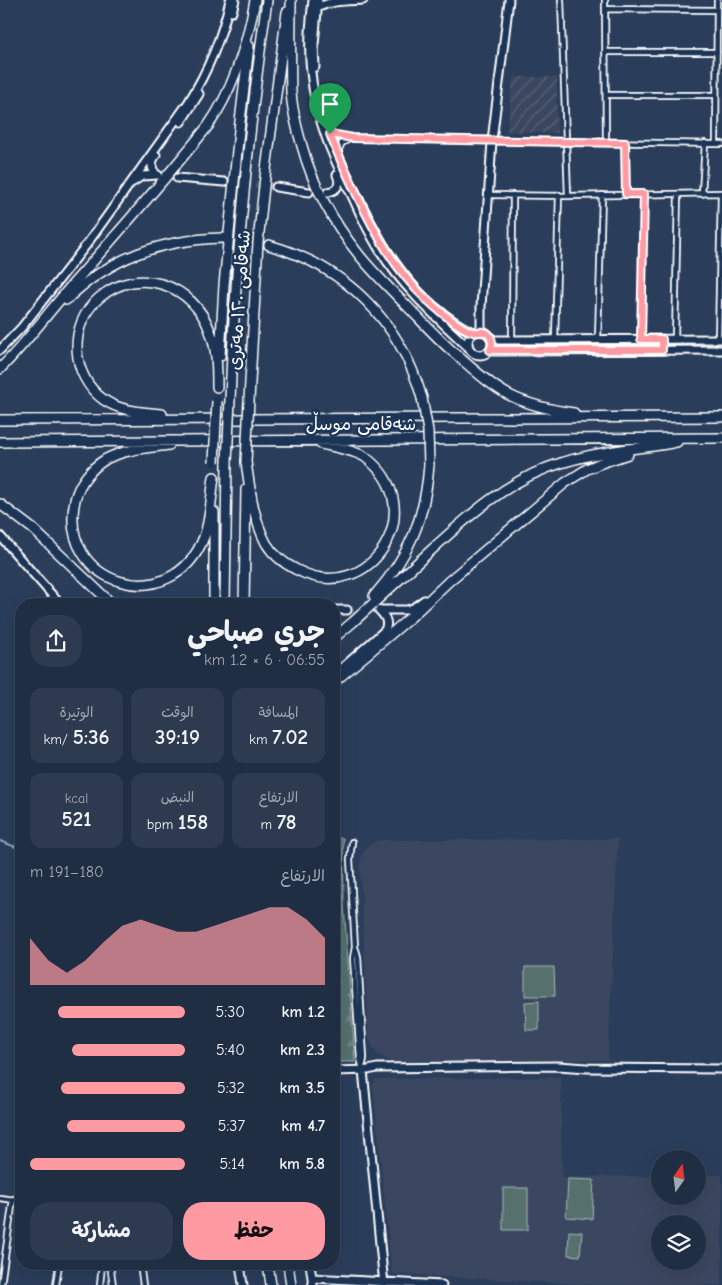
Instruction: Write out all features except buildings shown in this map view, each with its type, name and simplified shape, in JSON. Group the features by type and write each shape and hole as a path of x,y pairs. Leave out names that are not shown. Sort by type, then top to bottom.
{"highway":[{"path":"214,598 216,400 224,285 239,130 255,0"},
{"name":"شەقامی ١٢٠ مەتری","path":"225,598 227,462 232,329 239,236 267,0"},
{"path":"290,0 291,92 302,147 328,210 361,257 437,337 478,374 508,394 527,403 575,413 644,417"},
{"name":"شەقامی ١٢٠ مەتری","path":"244,598 246,462 258,242 290,0"},
{"path":"0,369 138,210 218,113 228,94 236,72 253,13"},
{"path":"30,336 89,280 112,265 161,246 190,240 222,238"},
{"path":"269,245 299,255 320,266 345,282 366,300 386,323 404,351 422,398 428,431 429,465 425,499 420,518 399,565 386,582 340,632"},
{"path":"202,419 132,411 103,399 88,383 80,368 77,342 79,329 84,317 98,298 117,286 143,281 154,282 172,288 184,295 198,308 208,326 216,356 217,387"},
{"name":"شەقامی موسڵ","path":"0,420 722,417"},
{"path":"340,677 412,616 445,584 565,483 586,470 616,457 686,438"},
{"name":"شەقامی موسڵ","path":"0,442 722,438"},
{"path":"203,440 122,453 94,467 81,484 73,508 73,530 80,549 94,568 116,581 141,585 159,582 175,575 190,561 203,539 208,522 214,478"},
{"path":"246,462 251,498 257,519 265,541 276,556 291,567 308,575 330,578 355,573 379,555 388,540 393,522 394,500 383,475 364,456 307,441"},
{"path":"340,633 469,516 514,484 559,463 624,450 656,447"},
{"path":"0,504 33,529 106,598"},
{"path":"269,1270 271,1285"},
{"path":"289,1270 291,1285"}],"street":[{"path":"0,350 22,327 87,244 181,114 207,70 217,46 230,0"},
{"path":"132,182 142,176 158,175 152,166 152,161 190,110 204,87 230,22 235,0"},
{"path":"313,0 310,47 313,88 321,123 337,168 371,236 388,263 418,298 475,354 483,355 490,350 722,350"},
{"path":"318,0 314,45 315,70 320,102 337,153 376,235 406,278 425,298 446,316 462,326 488,334 492,340 490,350"},
{"path":"317,8 334,1 364,0"},
{"path":"469,348 468,341 478,332 481,307 492,141 509,0"},
{"path":"562,0 568,196"},
{"path":"605,0 606,142"},
{"path":"330,134 353,138 719,144 716,95 716,0"},
{"path":"605,9 716,10"},
{"path":"605,52 716,52"},
{"path":"606,95 716,95"},
{"path":"337,153 342,143 353,138"},
{"path":"625,143 626,194"},
{"path":"702,194 704,143"},
{"path":"328,192 334,190 339,185 337,168"},
{"path":"177,178 224,182"},
{"path":"276,187 309,192"},
{"path":"488,195 568,196 722,193 720,339 492,340"},
{"path":"641,339 644,194"},
{"path":"675,339 678,194"},
{"path":"512,340 513,195"},
{"path":"556,340 559,195"},
{"path":"598,339 602,195"},
{"path":"662,339 662,350"},
{"path":"0,536 55,598"},
{"path":"340,670 385,630 386,619 379,610 407,610 413,608 445,584"},
{"path":"340,610 347,610"},
{"path":"352,842 350,859 353,958 360,1058 365,1068 384,1283"},
{"path":"340,1070 365,1068 376,1072 586,1068 722,1068"},
{"path":"0,1198 13,1200 1,1285"},
{"path":"0,1246 6,1247"},
{"path":"56,1285 58,1270"},
{"path":"100,1285 101,1270"},
{"path":"111,1270 113,1285"},
{"path":"141,1270 143,1285"},
{"path":"241,1270 243,1285"},
{"path":"313,1282 442,1285"}],"shaded area":[{"path":"513,77 557,77 557,133 507,132"},
{"path":"618,839 608,1060 394,1062 377,1054 369,1038 360,871 361,858 365,849 376,841 383,840"},
{"path":"561,1077 562,1177 651,1176 651,1205 706,1205 706,1175 722,1175 722,1285 599,1285 392,1273 373,1087 375,1080"}],"green space":[{"path":"340,838 343,838 344,905 355,1062 340,1062"},
{"path":"525,967 554,967 555,996 525,996"},
{"path":"539,1001 539,1030 526,1030 525,1002"},
{"path":"568,1179 594,1180 592,1219 566,1217"},
{"path":"503,1188 528,1188 528,1230 503,1230"},
{"path":"569,1231 582,1232 580,1256 568,1255"}],"waterway":[{"path":"0,841 15,847"}],"tunnel":[{"path":"224,182 276,187"},
{"path":"222,238 269,245"},
{"path":"347,610 379,610"}],"route":[{"path":"330,134 353,138 625,143 626,194 644,194 641,339 662,339 662,350 490,350 492,340 488,334 481,331 474,333 446,316 425,298 393,261 369,221 330,134"}]}
